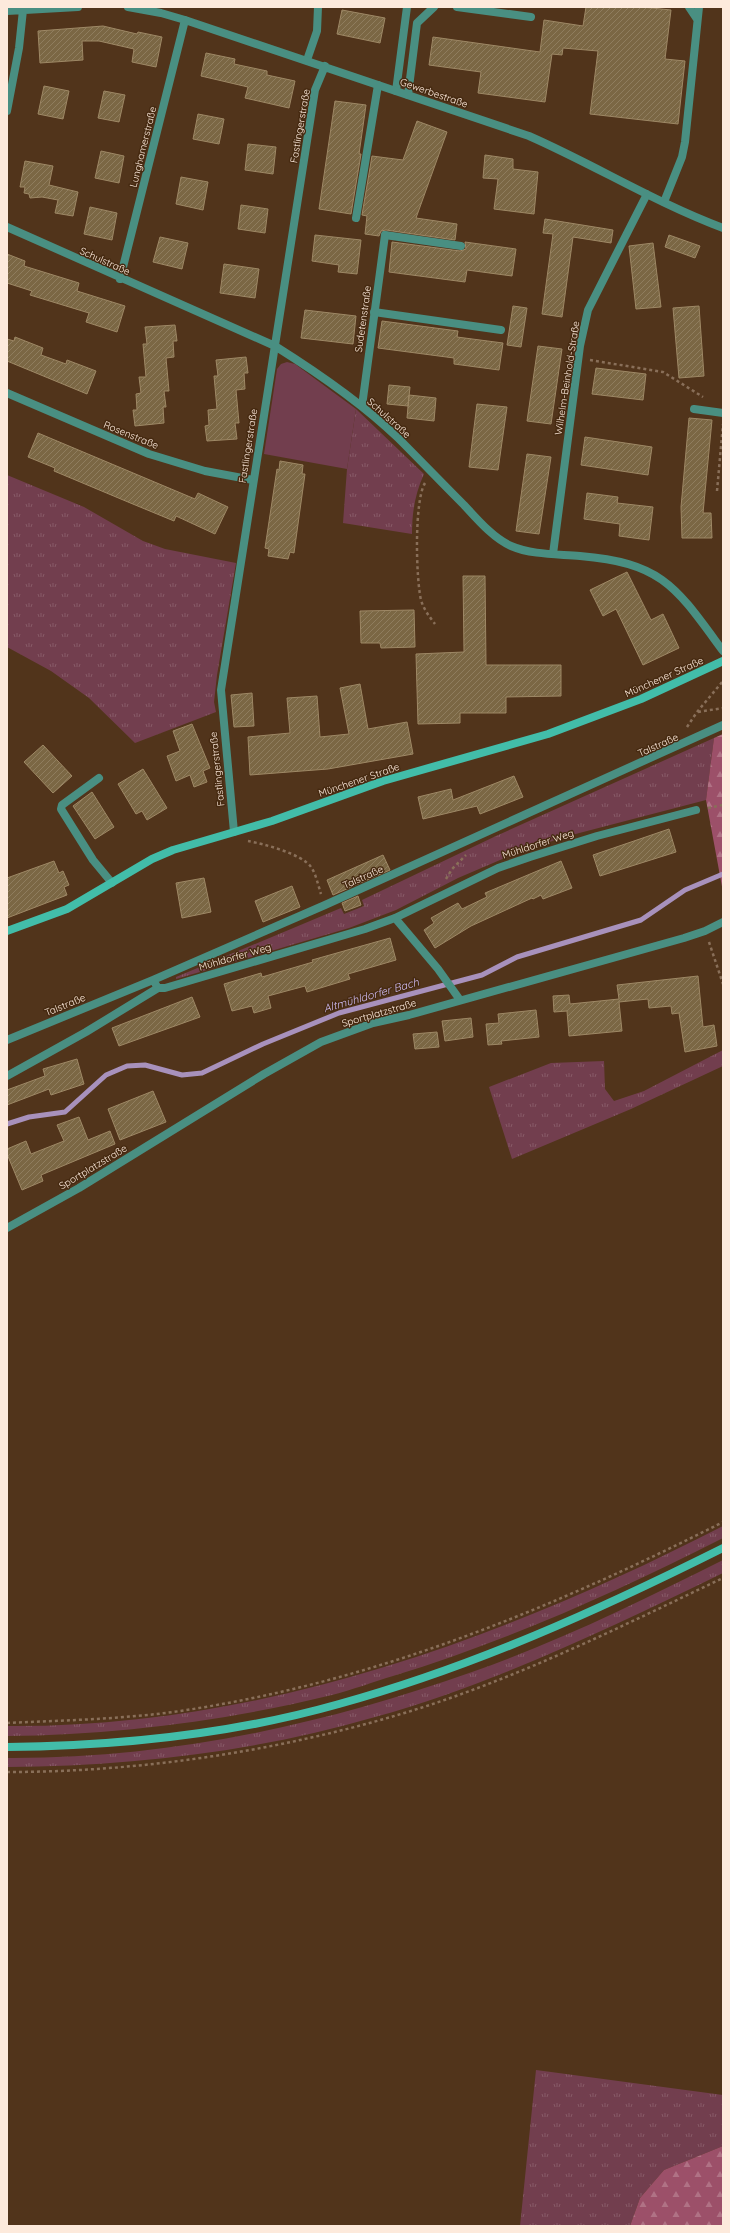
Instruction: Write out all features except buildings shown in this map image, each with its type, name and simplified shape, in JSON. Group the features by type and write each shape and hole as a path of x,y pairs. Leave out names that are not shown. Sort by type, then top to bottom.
{"street":[{"path":"7,11 78,7"},
{"name":"Gewerbestraße","path":"128,7 161,13 185,20 529,136 577,157 647,194 723,228"},
{"path":"307,60 317,31 318,7"},
{"path":"396,91 407,7"},
{"path":"408,95 417,23 434,7"},
{"path":"457,7 531,17"},
{"path":"689,7 697,19"},
{"path":"664,202 682,157 685,142 699,7"},
{"path":"7,111 19,48 22,10"},
{"name":"Lunghamerstraße","path":"120,279 185,20"},
{"name":"Fastlingerstraße","path":"234,832 221,690 315,90 325,66"},
{"path":"356,218 378,85"},
{"name":"Wilhelm-Beinhold-Straße","path":"553,554 578,358 588,310 647,194"},
{"name":"Schulstraße","path":"7,227 120,279 275,346 304,364 362,406 396,437 484,525 503,541 519,549 608,559 647,570 682,596 723,650"},
{"name":"Sudetenstraße","path":"362,406 386,235 461,246"},
{"path":"374,312 501,330"},
{"name":"Rosenstraße","path":"7,393 149,454 205,471 253,480"},
{"path":"694,409 723,413"},
{"name":"Münchener Straße","path":"7,931 67,909 152,859 197,842 272,821 383,781 567,727 641,699 723,661"},
{"name":"Talstraße","path":"7,1040 153,980 325,905 723,725"},
{"path":"99,778 62,805 61,809 93,860 112,883"},
{"name":"Mühldorfer Weg","path":"158,988 173,986 329,941 394,918 498,868 570,844 696,810"},
{"path":"394,918 438,969 458,997"},
{"name":"Sportplatzstraße","path":"7,1228 79,1188 264,1074 321,1042 458,997 705,931 723,922"},
{"path":"7,1076 86,1032 158,988 153,980"},
{"path":"7,1747 71,1745 176,1735 235,1727 338,1705 474,1661 540,1634 723,1548"}],"path":[{"path":"578,358 663,372 704,398 709,404 710,411"},
{"path":"717,491 723,423"},
{"path":"431,472 422,488 417,527 421,599 426,613 435,624"},
{"path":"684,731 697,712 723,682"},
{"path":"697,712 723,708"},
{"path":"696,810 723,805"},
{"path":"234,832 238,839 257,842 284,851 306,862 312,868 325,905"},
{"path":"436,898 452,869 467,854"},
{"path":"705,931 723,984"},
{"path":"7,1723 132,1716 198,1708 274,1694 343,1676 510,1621 596,1584 723,1522"}],"green space":[{"path":"287,362 295,364 356,409 347,469 264,454 277,369 281,364"},
{"path":"356,409 424,474 418,489 415,503 412,534 343,523 347,469"},
{"path":"7,475 84,507 143,541 165,549 236,563 217,675 214,702 216,712 135,743 89,698 51,671 7,647"},
{"path":"723,734 723,892 706,800 714,738"},
{"path":"714,738 706,800 564,837 514,854 458,878 396,910 349,928 176,979 176,977 341,908 344,914 364,906 362,900 496,836"},
{"path":"723,1050 723,1066 631,1109 512,1159 489,1087 551,1063 604,1061 605,1089 614,1101 644,1091"},
{"path":"723,1526 723,1538 643,1577 561,1614 478,1647 347,1691 252,1712 171,1725 89,1733 7,1736 7,1726 101,1723 194,1712 286,1694 376,1670 465,1640 553,1606 639,1567"},
{"path":"723,1560 723,1573 595,1634 465,1688 375,1717 285,1739 193,1755 100,1764 7,1767 7,1758 67,1757 185,1745 301,1723 359,1708 416,1691 536,1648 630,1606"},
{"path":"536,2070 723,2095 723,2146 664,2170 640,2198 630,2226 520,2226"},
{"path":"723,2146 723,2226 630,2226 640,2198 664,2170"}],"waterway":[{"name":"Altmühldorfer Bach","path":"7,1124 29,1117 65,1112 106,1075 127,1066 145,1065 182,1075 202,1073 263,1044 339,1013 482,975 517,957 641,920 685,890 723,874"}]}
